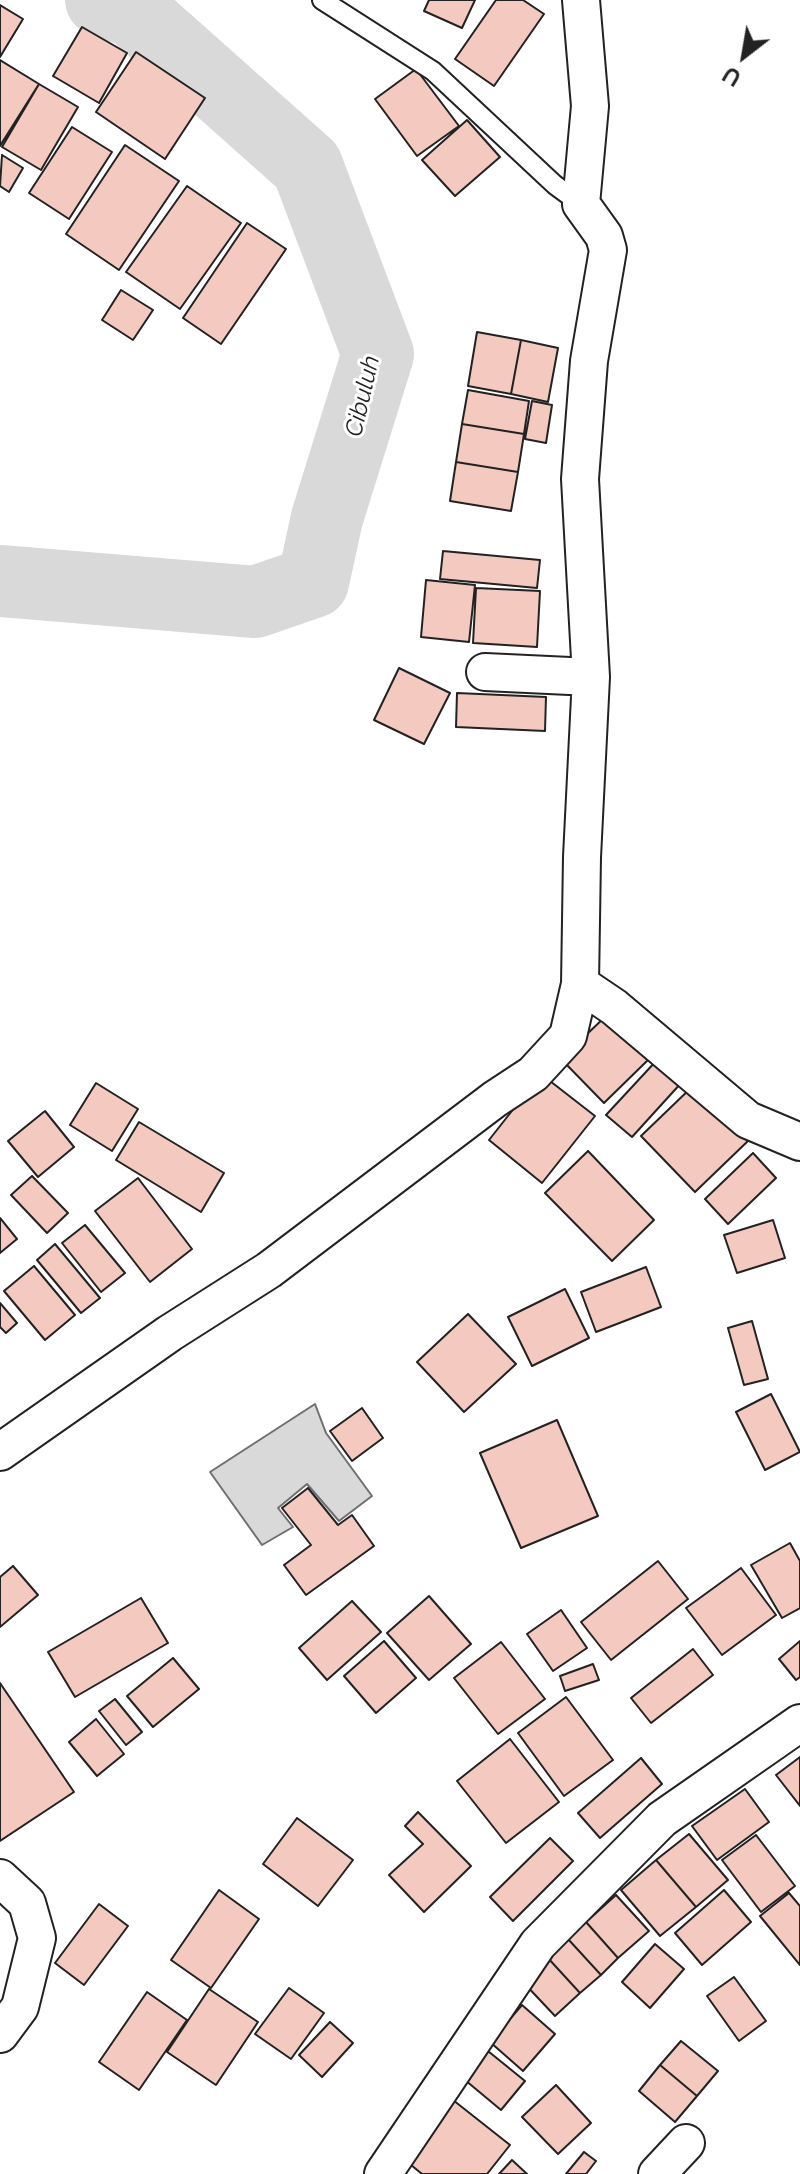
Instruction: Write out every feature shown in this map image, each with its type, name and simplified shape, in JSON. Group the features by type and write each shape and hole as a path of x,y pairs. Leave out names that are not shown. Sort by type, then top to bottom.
{"street":[{"path":"0,1452 170,1333 269,1270 495,1099 533,1074 568,1036 580,984 591,677 580,479 589,361 608,250 604,236 581,204 590,106 581,0"},
{"path":"485,672 591,677"},
{"path":"580,984 614,1007 748,1120 800,1142"},
{"path":"383,2174 538,1944 662,1819 800,1723"},
{"path":"0,1878 27,1903 37,1938 20,2007 0,2034"},
{"path":"657,2174 686,2143"}],"lane":[{"path":"322,0 433,71 555,185 581,204"}],"shaded area":[{"path":"315,1404 326,1433 372,1496 339,1521 307,1484 278,1508 293,1527 262,1545 210,1472"}],"building":[{"path":"429,0 475,0 462,28 424,11"},
{"path":"496,0 523,0 544,14 494,86 455,59"},
{"path":"0,5 23,19 0,57"},
{"path":"82,27 127,53 99,103 53,76"},
{"path":"136,52 205,98 165,159 96,112"},
{"path":"0,60 39,84 0,146"},
{"path":"416,69 459,126 417,156 375,99"},
{"path":"39,84 78,107 41,170 2,147"},
{"path":"467,120 500,157 455,196 422,160"},
{"path":"72,127 112,152 69,219 29,193"},
{"path":"125,145 179,181 119,270 66,234"},
{"path":"2,155 23,168 9,192 0,186"},
{"path":"187,186 241,223 180,309 126,272"},
{"path":"247,223 286,249 221,344 183,318"},
{"path":"121,290 153,310 133,340 102,320"},
{"path":"477,332 521,340 511,394 468,386"},
{"path":"521,340 558,348 548,402 511,394"},
{"path":"468,390 529,401 524,434 462,424"},
{"path":"532,401 552,405 546,443 525,439"},
{"path":"462,424 524,434 518,472 456,462"},
{"path":"456,462 518,472 511,511 450,501"},
{"path":"443,551 540,560 537,588 440,579"},
{"path":"426,580 475,585 469,642 421,637"},
{"path":"476,588 540,591 537,647 473,643"},
{"path":"399,668 450,693 424,744 374,720"},
{"path":"457,693 546,697 545,731 456,727"},
{"path":"608,1014 650,1058 604,1103 561,1059"},
{"path":"657,1060 682,1082 632,1137 606,1115"},
{"path":"541,1074 595,1116 542,1183 489,1140"},
{"path":"96,1083 138,1109 112,1151 70,1125"},
{"path":"695,1084 749,1140 695,1192 641,1136"},
{"path":"45,1111 74,1147 38,1177 8,1141"},
{"path":"139,1122 224,1173 201,1212 116,1160"},
{"path":"588,1151 654,1220 612,1261 545,1193"},
{"path":"753,1153 776,1178 728,1224 705,1199"},
{"path":"32,1176 68,1213 47,1233 11,1195"},
{"path":"138,1178 192,1249 150,1282 95,1211"},
{"path":"0,1218 17,1239 0,1253"},
{"path":"773,1220 785,1258 737,1273 724,1235"},
{"path":"85,1225 125,1273 101,1292 62,1243"},
{"path":"55,1244 100,1298 81,1313 37,1260"},
{"path":"34,1266 75,1315 45,1340 4,1291"},
{"path":"646,1267 661,1307 596,1332 581,1292"},
{"path":"565,1289 589,1338 532,1366 508,1317"},
{"path":"0,1303 17,1323 6,1333 0,1327"},
{"path":"468,1314 516,1364 464,1412 417,1362"},
{"path":"752,1321 768,1379 744,1385 728,1328"},
{"path":"771,1394 800,1452 765,1470 736,1412"},
{"path":"362,1408 383,1438 352,1461 330,1431"},
{"path":"557,1420 598,1516 521,1548 480,1453"},
{"path":"308,1488 338,1525 352,1515 374,1546 306,1595 284,1565 311,1545 282,1508"},
{"path":"790,1543 800,1561 800,1608 782,1618 751,1565"},
{"path":"658,1561 688,1599 611,1660 581,1622"},
{"path":"13,1566 38,1595 0,1627 0,1577"},
{"path":"741,1568 776,1615 722,1655 686,1608"},
{"path":"429,1596 471,1644 429,1680 387,1633"},
{"path":"141,1598 168,1643 75,1697 48,1652"},
{"path":"352,1601 381,1632 327,1680 299,1648"},
{"path":"561,1610 587,1648 553,1671 527,1634"},
{"path":"384,1641 416,1678 376,1713 344,1676"},
{"path":"800,1641 800,1677 796,1680 779,1659"},
{"path":"501,1642 545,1699 498,1734 454,1678"},
{"path":"693,1649 713,1675 651,1723 631,1698"},
{"path":"173,1658 199,1689 153,1727 127,1696"},
{"path":"593,1664 599,1680 565,1691 560,1676"},
{"path":"0,1683 74,1792 0,1841"},
{"path":"566,1697 613,1760 564,1796 518,1733"},
{"path":"115,1699 142,1732 126,1745 99,1711"},
{"path":"96,1719 124,1754 97,1776 69,1742"},
{"path":"510,1739 559,1802 506,1843 457,1781"},
{"path":"800,1757 800,1806 776,1775"},
{"path":"641,1758 662,1784 600,1838 578,1813"},
{"path":"745,1789 769,1822 717,1860 692,1826"},
{"path":"418,1812 471,1866 424,1912 389,1875 423,1844 405,1826"},
{"path":"297,1818 353,1860 318,1906 263,1864"},
{"path":"689,1834 728,1880 696,1907 656,1860"},
{"path":"756,1835 795,1886 761,1912 722,1860"},
{"path":"550,1838 573,1861 513,1921 490,1897"},
{"path":"656,1860 696,1907 660,1936 621,1890"},
{"path":"219,1890 259,1919 211,1988 171,1960"},
{"path":"724,1890 751,1922 702,1965 675,1933"},
{"path":"789,1893 800,1906 800,1965 760,1916"},
{"path":"616,1895 649,1931 618,1958 586,1922"},
{"path":"99,1904 128,1926 84,1985 55,1963"},
{"path":"586,1922 618,1958 601,1975 568,1939"},
{"path":"568,1939 601,1975 580,1993 547,1957"},
{"path":"655,1944 684,1969 650,2008 622,1982"},
{"path":"547,1957 580,1993 555,2016 522,1981"},
{"path":"734,1977 766,2021 739,2041 707,1996"},
{"path":"289,1988 324,2013 291,2059 255,2034"},
{"path":"209,1989 258,2022 216,2085 167,2052"},
{"path":"147,1992 187,2020 139,2090 99,2062"},
{"path":"522,2005 555,2034 523,2071 490,2042"},
{"path":"330,2022 353,2043 322,2077 299,2055"},
{"path":"681,2041 718,2071 697,2096 660,2065"},
{"path":"483,2047 525,2081 501,2110 459,2075"},
{"path":"660,2065 697,2096 675,2122 639,2091"},
{"path":"556,2085 591,2123 558,2154 522,2117"},
{"path":"453,2100 510,2145 487,2174 422,2174 405,2160"},
{"path":"584,2152 596,2161 586,2174 566,2174"},
{"path":"512,2160 527,2174 499,2174"}],"waterway":[{"name":"Cibuluh","path":"0,581 255,602 313,582 327,518 378,354 307,166 134,12 101,0"}]}
